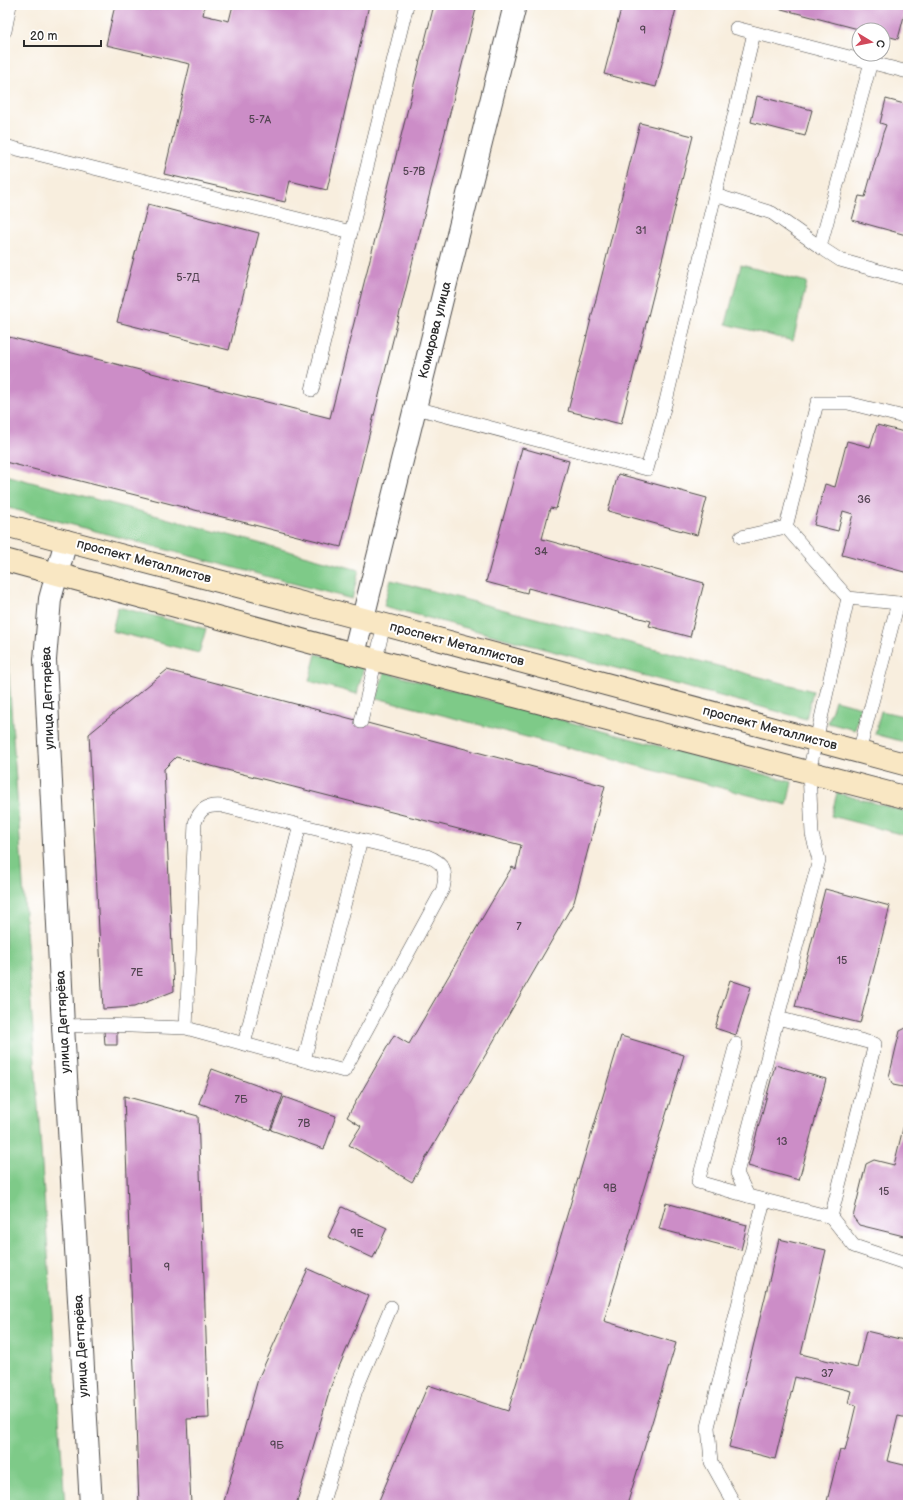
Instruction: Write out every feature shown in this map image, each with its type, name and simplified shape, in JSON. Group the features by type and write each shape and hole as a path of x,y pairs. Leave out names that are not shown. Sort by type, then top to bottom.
{"street":[{"name":"Комарова улица","path":"354,654 416,408 514,5"},
{"name":"проспект Металлистов","path":"5,525 384,624 908,765"},
{"name":"улица Дегтярёва","path":"66,541 50,599 45,660 63,1026 91,1505"},
{"path":"5,560 376,660 908,798"}],"lane":[{"path":"5,31 10,5"},
{"path":"312,390 407,5"},
{"path":"736,28 851,57"},
{"path":"416,408 647,469 666,401 754,33"},
{"path":"820,247 871,62 908,72"},
{"path":"5,146 351,232"},
{"path":"715,195 772,213 840,260 908,279"},
{"path":"786,527 817,403 848,402 908,418"},
{"path":"741,537 786,527"},
{"path":"786,527 848,598 903,604 859,752"},
{"path":"748,1196 737,1173 819,860 807,835 809,772 848,598"},
{"path":"361,722 384,624"},
{"path":"63,1026 104,1025 186,1028 344,1071 443,889 446,878 444,868 437,860 427,856 222,806 213,805 204,808 198,814 195,823 186,1028"},
{"path":"244,1044 300,825"},
{"path":"304,1060 361,840"},
{"path":"778,1018 875,1044 831,1217"},
{"path":"736,1044 698,1182 831,1217 854,1246 908,1264"},
{"path":"734,1505 711,1462 708,1427 764,1200"},
{"path":"322,1505 356,1390 391,1307"}],"green space":[{"path":"741,265 807,282 793,341 726,324"},
{"path":"5,475 359,570 352,599 5,507"},
{"path":"391,580 813,691 806,719 384,606"},
{"path":"118,607 206,629 199,653 112,631"},
{"path":"5,618 65,1505 5,1505"},
{"path":"316,654 364,666 357,694 309,681"},
{"path":"384,672 792,782 787,805 377,698"},
{"path":"835,700 861,707 855,730 828,723"},
{"path":"881,711 908,717 908,743 875,734"},
{"path":"837,793 908,812 908,836 831,816"}],"building":[{"path":"115,5 127,5 150,10 152,5 205,5 203,15 229,21 233,5 369,5 327,190 290,181 285,202 164,174 190,64 106,45"},
{"path":"434,5 477,5 341,547 5,462 5,336 330,418"},
{"path":"622,5 677,5 656,87 604,74"},
{"path":"766,5 907,5 898,39 891,37 891,22 851,22 851,27"},
{"path":"757,96 812,110 805,136 751,122"},
{"path":"886,99 908,105 908,229 906,235 852,220 859,196 865,197 886,125 880,123"},
{"path":"640,123 693,136 621,424 568,411"},
{"path":"148,204 259,233 229,350 117,322"},
{"path":"877,425 908,433 908,573 842,555 853,514 843,511 838,531 814,525 825,484 835,487 847,441 870,447"},
{"path":"522,448 569,461 556,509 550,508 542,539 704,583 690,637 649,626 651,621 528,588 527,593 486,582"},
{"path":"618,474 707,498 697,535 608,511"},
{"path":"167,670 605,786 574,902 412,1182 349,1145 361,1126 347,1117 394,1035 409,1044 512,867 516,869 521,845 176,757 164,769 174,991 134,1007 103,1009 89,734"},
{"path":"825,889 890,906 860,1023 795,1007"},
{"path":"730,980 751,987 736,1035 715,1028"},
{"path":"908,1027 908,1088 893,1085 889,1077 900,1031"},
{"path":"104,1031 117,1031 117,1045 105,1045"},
{"path":"621,1036 684,1055 604,1321 676,1343 627,1505 377,1505 428,1385 508,1411"},
{"path":"775,1065 826,1079 799,1180 748,1166"},
{"path":"212,1069 283,1095 270,1130 199,1103"},
{"path":"124,1096 198,1116 209,1418 187,1419 191,1505 139,1505"},
{"path":"284,1097 336,1116 324,1149 271,1130"},
{"path":"907,1112 908,1237 859,1225 853,1217 866,1164 874,1160 894,1165"},
{"path":"666,1203 747,1225 741,1250 659,1229"},
{"path":"342,1207 387,1228 373,1258 328,1237"},
{"path":"779,1239 826,1250 801,1354 857,1368 866,1331 908,1341 908,1418 898,1416 887,1461 908,1466 908,1505 826,1505 840,1450 845,1451 856,1405 848,1403 851,1391 795,1377 775,1459 729,1447"},
{"path":"308,1269 369,1296 331,1386 296,1505 223,1505 258,1379"}]}
